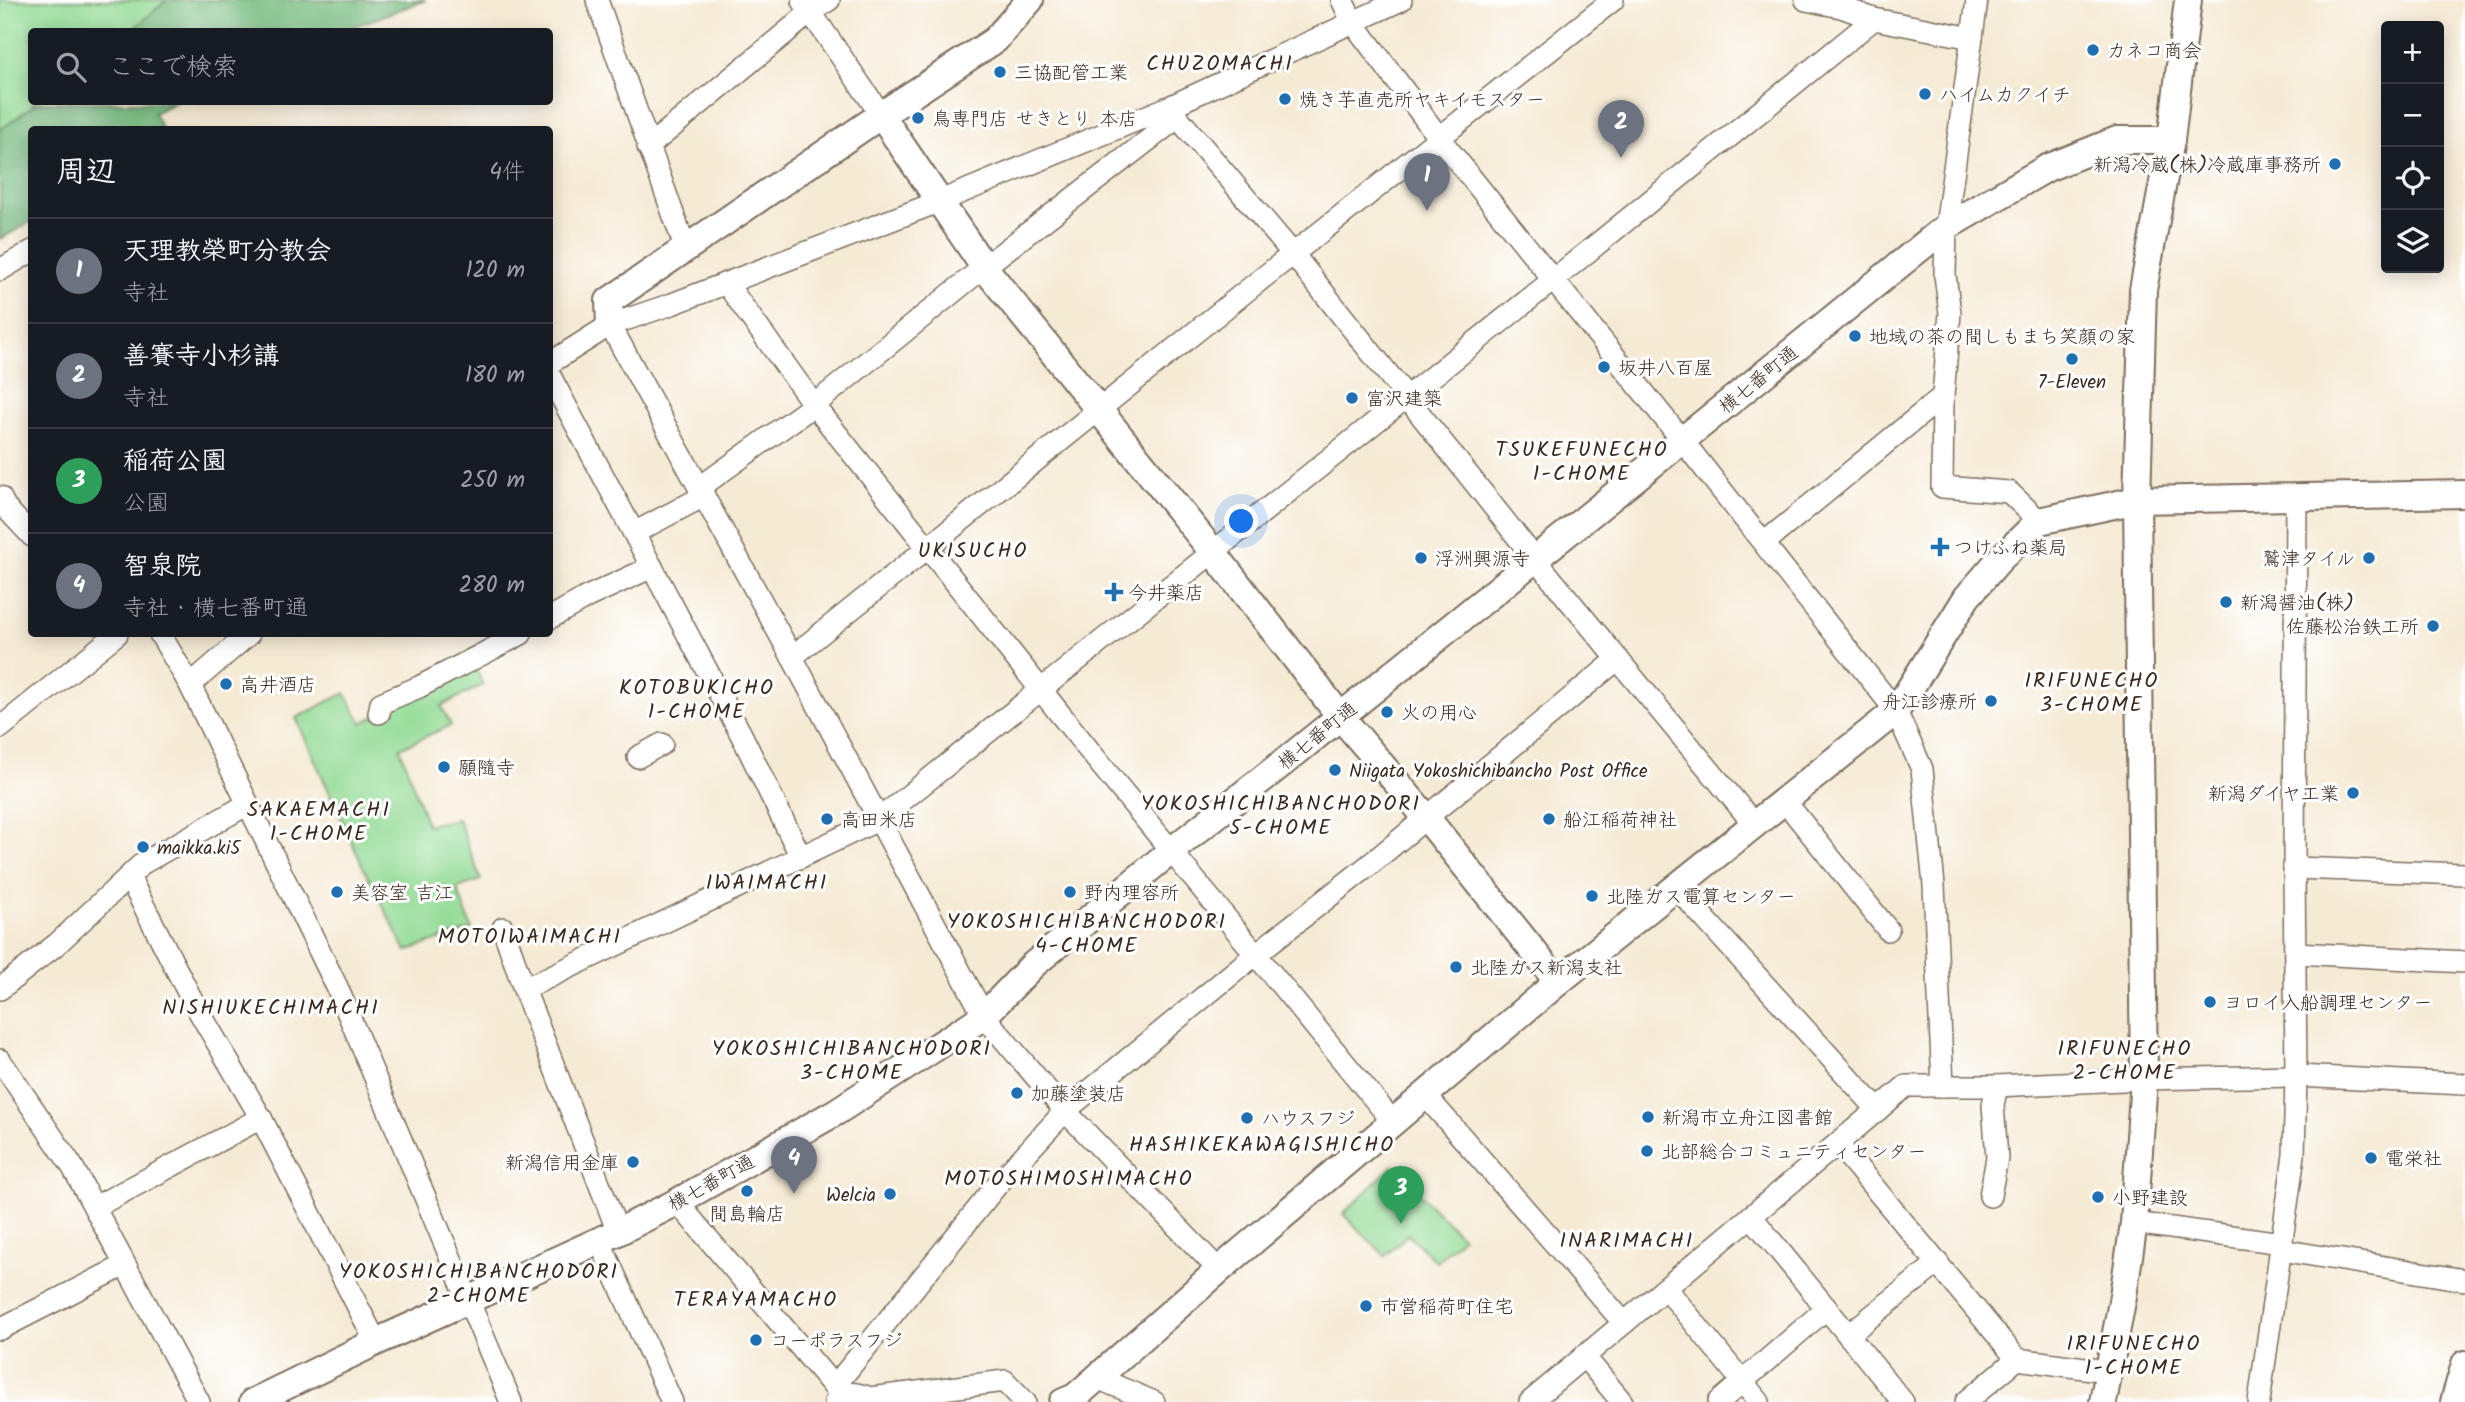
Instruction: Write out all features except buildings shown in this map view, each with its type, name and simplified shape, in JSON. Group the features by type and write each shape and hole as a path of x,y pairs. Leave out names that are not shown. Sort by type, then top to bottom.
{"street":[{"path":"597,0 686,250"},
{"path":"1030,0 995,40 610,301 610,325 984,1016 1065,1111 1219,1270"},
{"path":"1342,0 1352,21 1440,139 1896,711 1922,769 1934,885 1943,1086"},
{"path":"553,361 610,325 1173,112 1352,21 1401,0"},
{"path":"792,657 1613,0"},
{"path":"1806,0 1842,4 1874,19 1972,38"},
{"path":"1977,0 1946,227 1945,275 1950,313 1944,396 1942,487 2009,492 2039,521"},
{"path":"2103,1402 2134,1223 2144,1079 2137,500 2143,290 2171,139 2188,0"},
{"path":"648,147 814,4 881,115 984,267 1213,552 1340,716 1426,817 1558,982"},
{"path":"524,989 878,820 1553,280 1874,19"},
{"path":"1173,112 1293,254 1535,559 1754,824"},
{"path":"634,533 701,492 814,405 1173,112"},
{"name":"横七番町通","path":"253,1402 677,1202 836,1112 984,1016 1033,965 1171,851 1946,227 2047,168 2117,140 2171,139"},
{"path":"0,270 28,253"},
{"path":"726,283 814,405 1096,760 1392,1122"},
{"path":"553,382 743,738 801,857"},
{"path":"1764,543 1944,396"},
{"path":"1072,1400 1219,1270 1558,982 1896,711 1967,597 2000,559 2039,521 2137,500 2465,494"},
{"path":"0,498 28,532"},
{"path":"2259,1402 2294,1155 2296,498"},
{"path":"553,616 587,597 652,567"},
{"path":"0,728 113,637"},
{"path":"162,637 190,685 337,987 511,1402"},
{"path":"190,685 246,637"},
{"path":"379,713 382,703 515,637"},
{"path":"837,1395 997,1185 1065,1111 1618,659"},
{"path":"638,757 662,744"},
{"path":"1783,800 1888,930"},
{"path":"0,989 58,943 144,863 248,804"},
{"path":"2294,868 2465,874"},
{"path":"129,877 190,996 261,1118 376,1342"},
{"path":"1676,887 1878,1110"},
{"path":"503,928 608,1236 672,1402"},
{"path":"2296,953 2465,962"},
{"path":"0,1060 72,1166 199,1402"},
{"path":"1530,1402 1906,1086 1997,1086 2296,1076 2465,1084"},
{"path":"1990,1196 1997,1158 1993,1105 1997,1086"},
{"path":"1425,1095 1624,1323"},
{"path":"94,1207 261,1118"},
{"path":"1838,1144 2017,1359 2107,1371"},
{"path":"677,1202 837,1395"},
{"path":"1751,1216 1902,1402"},
{"path":"2134,1223 2281,1246 2465,1280"},
{"path":"1848,1335 1938,1264"},
{"path":"0,1329 125,1265"},
{"path":"1666,1287 1759,1402"},
{"path":"1719,1402 1827,1308"},
{"path":"1584,1356 1622,1402"},
{"path":"1966,1402 2017,1359"},
{"path":"2454,1402 2465,1364"},
{"path":"1097,1378 1154,1402"},
{"path":"837,1395 853,1392 870,1398 1005,1381 1025,1402"}],"green space":[{"path":"0,0 167,0 134,28 28,28 28,105 34,105 0,130"},
{"path":"167,0 426,0 349,28 134,28"},
{"path":"34,105 170,105 154,113 160,126 28,126 28,224 0,239 0,130"},
{"path":"474,665 483,685 441,706 451,725 400,748 427,825 458,819 481,880 457,888 472,929 406,951 363,867 296,718 345,693 362,723"},
{"path":"1392,1166 1462,1237 1436,1262 1408,1234 1385,1256 1343,1214"}],"place":[{"name":"カネコ商会","path":"2093,50"},
{"name":"三協配管工業","path":"1000,72"},
{"name":"ハイムカクイチ","path":"1925,94"},
{"name":"焼き芋直売所ヤキイモスター","path":"1285,99"},
{"name":"鳥専門店 せきとり 本店","path":"918,118"},
{"name":"善賽寺小杉講","path":"1621,158"},
{"name":"新潟冷蔵(株)冷蔵庫事務所","path":"2335,164"},
{"name":"天理教榮町分教会","path":"1427,211"},
{"name":"地域の茶の間しもまち笑顔の家","path":"1855,336"},
{"name":"7-Eleven","path":"2072,359"},
{"name":"坂井八百屋","path":"1604,367"},
{"name":"富沢建築","path":"1352,398"},
{"name":"つけふね薬局","path":"1940,547"},
{"name":"浮洲興源寺","path":"1421,558"},
{"name":"鷲津タイル","path":"2369,558"},
{"name":"今井薬店","path":"1114,592"},
{"name":"新潟醤油(株)","path":"2226,602"},
{"name":"佐藤松治鉄工所","path":"2433,626"},
{"name":"高井酒店","path":"226,684"},
{"name":"舟江診療所","path":"1991,701"},
{"name":"火の用心","path":"1387,712"},
{"name":"願隨寺","path":"444,767"},
{"name":"Niigata Yokoshichibancho Post Office","path":"1335,770"},
{"name":"新潟ダイヤ工業","path":"2353,793"},
{"name":"高田米店","path":"827,819"},
{"name":"船江稲荷神社","path":"1549,819"},
{"name":"maikka.ki5","path":"143,847"},
{"name":"美容室 吉江","path":"337,892"},
{"name":"野内理容所","path":"1070,892"},
{"name":"北陸ガス電算センター","path":"1592,896"},
{"name":"北陸ガス新潟支社","path":"1456,967"},
{"name":"ヨロイ入船調理センター","path":"2210,1002"},
{"name":"加藤塗装店","path":"1017,1093"},
{"name":"新潟市立舟江図書館","path":"1648,1117"},
{"name":"ハウスフジ","path":"1247,1118"},
{"name":"北部総合コミュニティセンター","path":"1647,1151"},
{"name":"電栄社","path":"2371,1158"},
{"name":"新潟信用金庫","path":"633,1162"},
{"name":"間島輪店","path":"747,1191"},
{"name":"智泉院","path":"794,1194"},
{"name":"Welcia","path":"890,1194"},
{"name":"小野建設","path":"2098,1197"},
{"name":"稲荷公園","path":"1401,1224"},
{"name":"市営稲荷町住宅","path":"1366,1306"},
{"name":"コーポラスフジ","path":"756,1340"}],"district":[{"name":"CHUZOMACHI","path":"1220,63"},
{"name":"TSUKEFUNECHO 1-CHOME","path":"1582,461"},
{"name":"UKISUCHO","path":"973,550"},
{"name":"IRIFUNECHO 3-CHOME","path":"2092,692"},
{"name":"KOTOBUKICHO 1-CHOME","path":"697,699"},
{"name":"YOKOSHICHIBANCHODORI 5-CHOME","path":"1281,815"},
{"name":"SAKAEMACHI 1-CHOME","path":"319,821"},
{"name":"IWAIMACHI","path":"767,882"},
{"name":"YOKOSHICHIBANCHODORI 4-CHOME","path":"1087,933"},
{"name":"MOTOIWAIMACHI","path":"530,936"},
{"name":"NISHIUKECHIMACHI","path":"271,1007"},
{"name":"YOKOSHICHIBANCHODORI 3-CHOME","path":"852,1060"},
{"name":"IRIFUNECHO 2-CHOME","path":"2125,1060"},
{"name":"HASHIKEKAWAGISHICHO","path":"1262,1144"},
{"name":"MOTOSHIMOSHIMACHO","path":"1069,1178"},
{"name":"INARIMACHI","path":"1627,1240"},
{"name":"YOKOSHICHIBANCHODORI 2-CHOME","path":"479,1283"},
{"name":"TERAYAMACHO","path":"756,1299"},
{"name":"IRIFUNECHO 1-CHOME","path":"2134,1355"}]}
